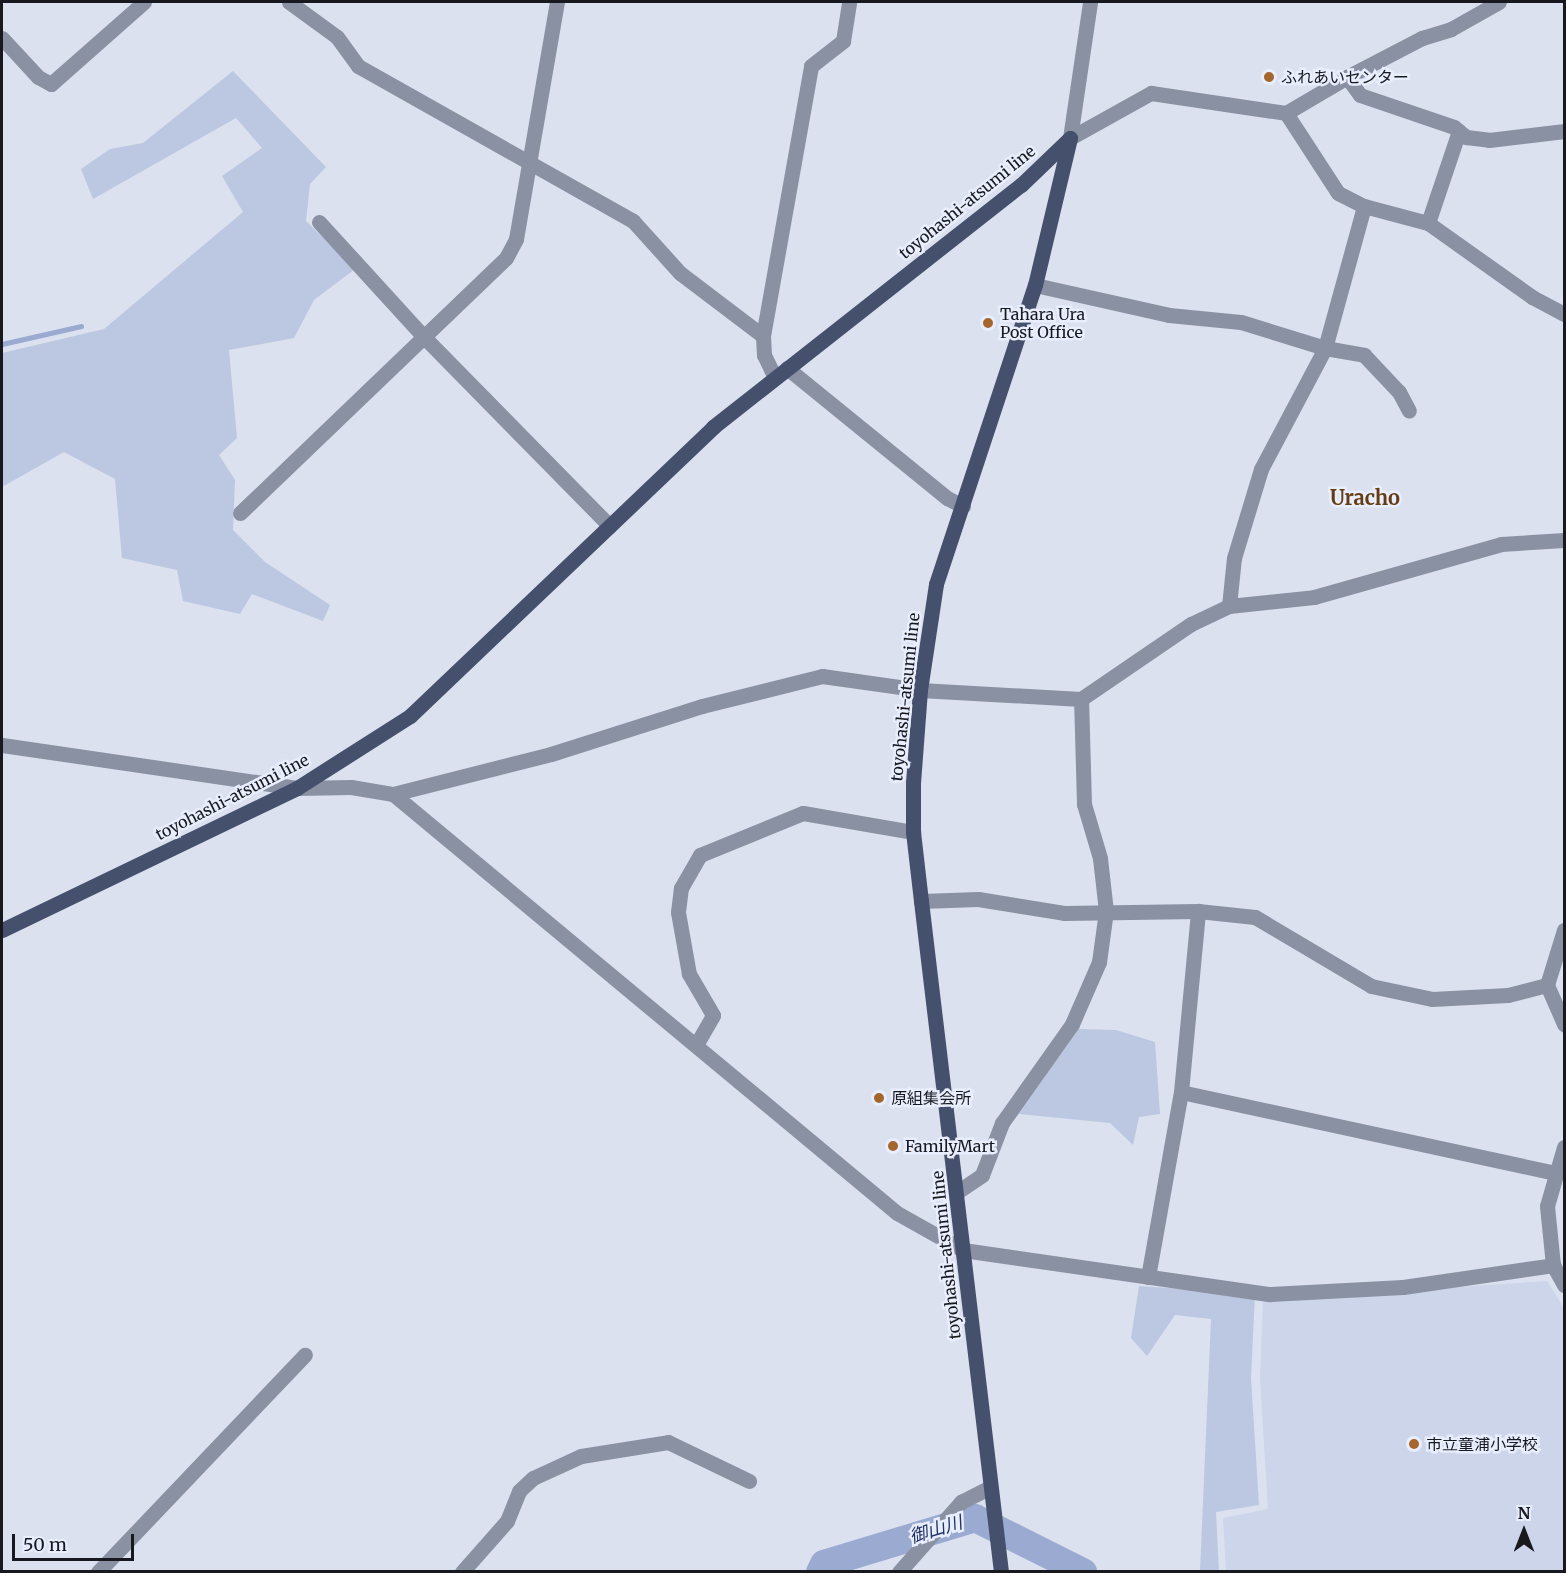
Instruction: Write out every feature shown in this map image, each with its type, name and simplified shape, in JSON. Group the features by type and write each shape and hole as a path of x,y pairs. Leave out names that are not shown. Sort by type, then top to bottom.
{"main road":[{"name":"toyohashi-atsumi line","path":"1001,1572 913,832 920,690 936,584 1035,285 1070,138"},
{"name":"toyohashi-atsumi line","path":"2,930 297,788 410,716 713,427 1021,185 1070,138"}],"street":[{"path":"2,38 38,77 51,84 144,2"},
{"path":"289,2 337,37 358,66 530,159 633,220 681,273 763,336"},
{"path":"240,513 507,258 516,239 557,2"},
{"path":"849,2 843,41 811,66 763,336 764,355 781,373 938,491 963,506"},
{"path":"1070,138 1090,2"},
{"path":"1070,138 1152,93 1286,113 1347,77 1422,38 1451,29 1499,2"},
{"path":"1347,77 1360,95 1422,114 1466,137 1489,140 1564,131"},
{"path":"1286,113 1338,193 1364,207 1428,223 1532,297 1564,314"},
{"path":"1428,223 1459,132"},
{"path":"1229,606 1234,558 1261,470 1326,348 1364,207"},
{"path":"319,222 424,337 610,526"},
{"path":"1035,285 1169,315 1242,322 1326,348 1364,355 1399,392 1410,411"},
{"path":"2,745 297,788 351,787 393,794 551,754 702,706 822,676 920,690 1081,699 1191,624 1229,606 1314,597 1501,544 1564,540"},
{"path":"957,1192 982,1175 1002,1123 1072,1024 1099,962 1107,911 1100,858 1084,804 1081,699"},
{"path":"393,794 897,1213 963,1250 1270,1294 1403,1287 1553,1265"},
{"path":"696,1045 713,1016 689,975 678,912 681,888 700,855 803,813 913,832"},
{"path":"921,901 978,899 1064,913 1198,911 1255,917 1371,986 1432,999 1508,995 1547,985"},
{"path":"1148,1277 1181,1092 1198,911"},
{"path":"1564,930 1547,985 1564,1024"},
{"path":"1181,1092 1557,1173"},
{"path":"1564,1147 1547,1206 1553,1265 1564,1285"},
{"path":"98,1572 305,1355"},
{"path":"462,1572 507,1521 519,1491 533,1478 581,1456 668,1442 749,1481"},
{"path":"899,1572 962,1502 990,1487"}],"shaded area":[{"path":"233,71 326,167 310,184 306,221 355,269 314,300 294,338 229,350 237,438 219,455 235,480 233,530 265,562 330,605 323,621 252,594 240,614 183,601 177,570 122,558 115,479 64,452 2,487 2,353 104,329 243,212 222,176 262,148 236,118 93,199 81,169 110,149 143,143"},
{"path":"1078,1029 1116,1030 1155,1042 1160,1114 1139,1117 1133,1145 1110,1123 1019,1114"},
{"name":"市立童浦小学校","path":"1547,1281 1564,1308 1564,1571 1226,1571 1223,1518 1268,1509 1260,1379 1263,1300"},
{"path":"1139,1286 1255,1294 1251,1378 1259,1505 1216,1512 1219,1571 1200,1571 1211,1319 1175,1315 1147,1356 1131,1338"}],"waterway":[{"path":"2,344 81,326"},
{"name":"御山川","path":"820,1572 824,1564 975,1518 1083,1572"}],"place":[{"name":"ふれあいセンター","path":"1269,77"},
{"name":"Tahara Ura Post Office","path":"988,323"},
{"name":"原組集会所","path":"879,1098"},
{"name":"FamilyMart","path":"893,1146"},
{"name":"市立童浦小学校","path":"1414,1444"}],"district":[{"name":"Uracho","path":"1365,497"}]}
